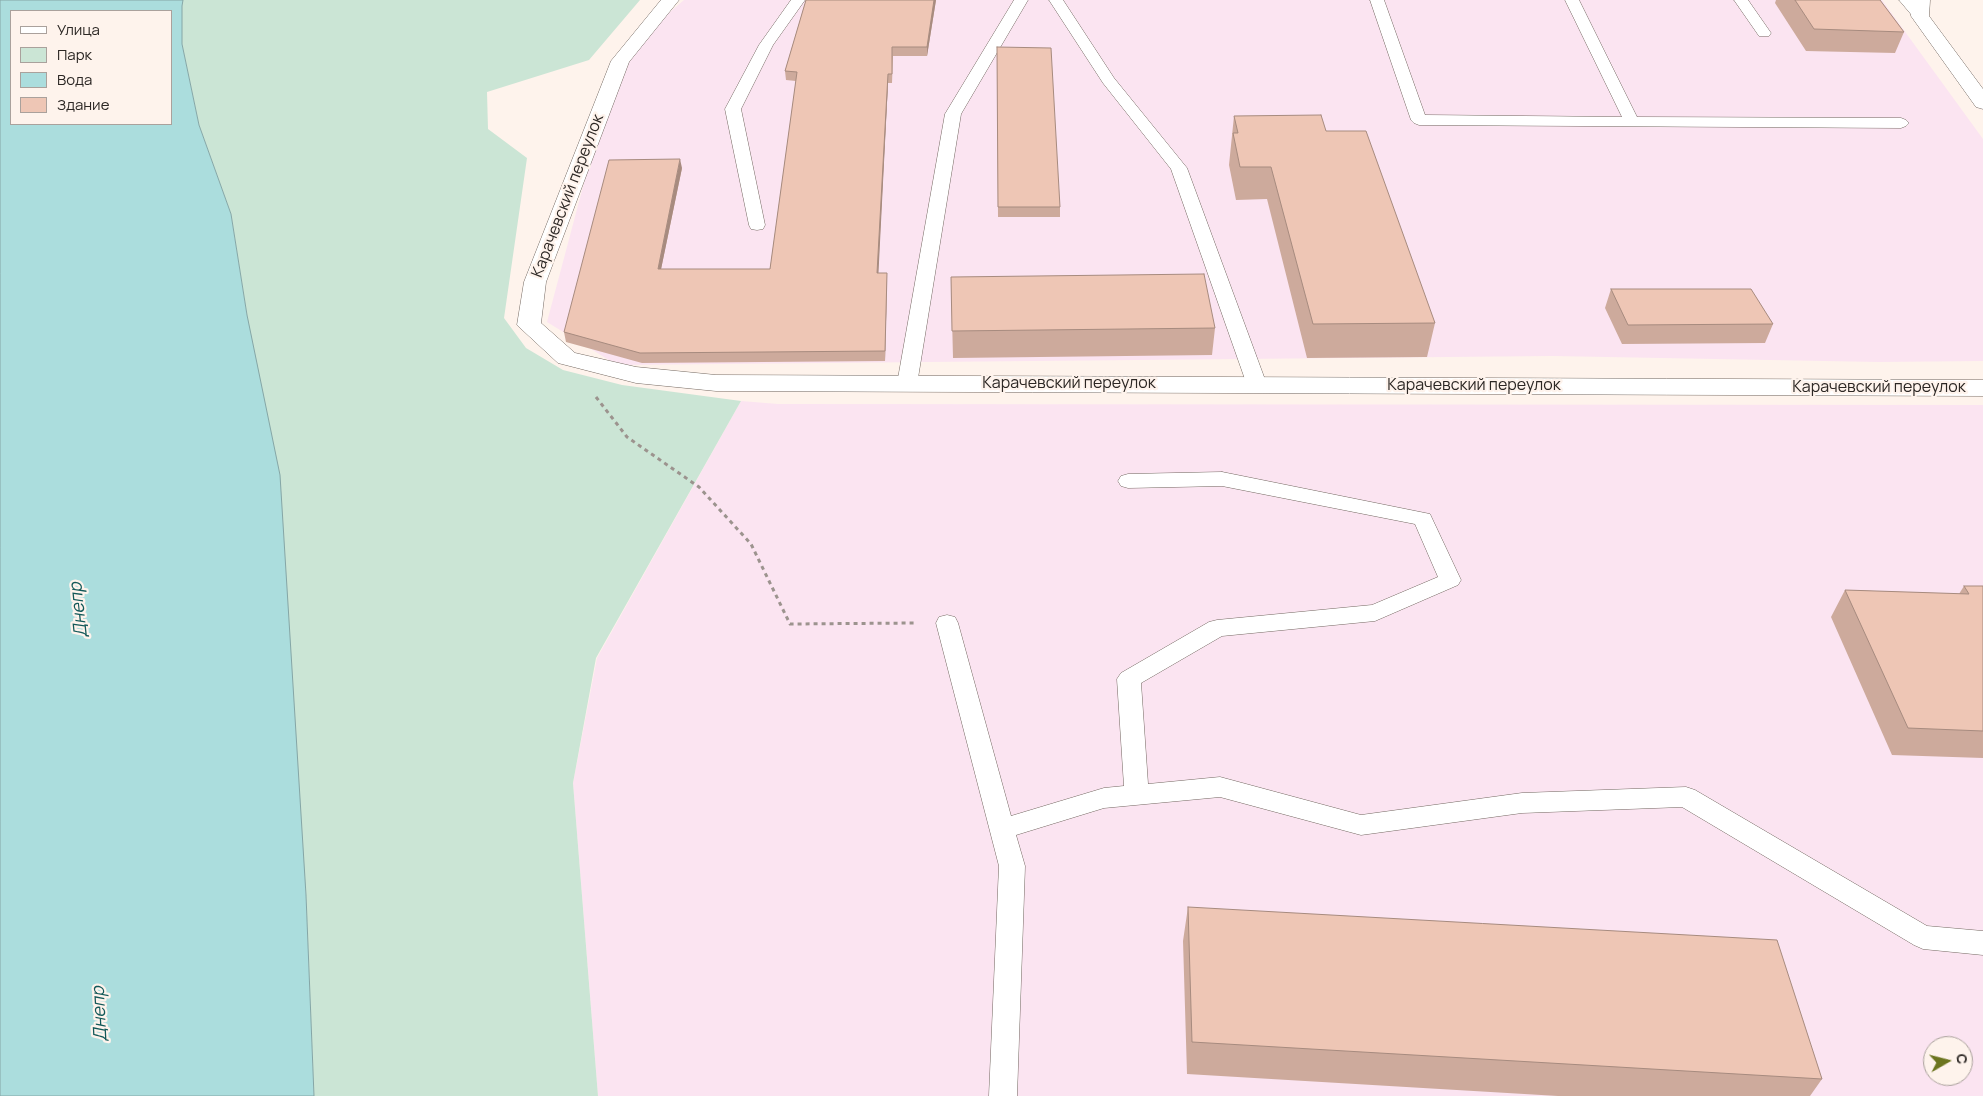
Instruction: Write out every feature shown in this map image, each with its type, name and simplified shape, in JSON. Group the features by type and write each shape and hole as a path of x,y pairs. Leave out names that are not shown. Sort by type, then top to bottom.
{"street":[{"name":"Карачевский переулок","path":"670,0 620,61 535,282 529,325 567,358 636,375 716,383 1983,388"},
{"path":"1920,8 1983,103"}],"lane":[{"path":"757,225 733,109 766,45 798,0"},
{"path":"907,384 953,114 1021,0"},
{"path":"1056,0 1108,80 1179,168 1256,385"},
{"path":"1377,0 1419,120 1900,123"},
{"path":"1572,0 1632,122"},
{"path":"1741,0 1764,33"},
{"path":"1906,0 1920,8"},
{"path":"1128,481 1222,480 1423,519 1450,580 1375,613 1217,628 1130,679 1137,795"},
{"path":"948,623 1012,866 1003,1096"},
{"path":"1002,829 1104,798 1220,787 1360,825 1522,803 1686,797 1924,937 1983,943"}],"path":[{"path":"567,358 627,438 699,487 751,544 790,624 948,623"}],"shaded area":[{"path":"684,0 1882,0 1983,139 1983,361 1879,362 1552,356 617,365 547,322 614,70 637,40"},
{"path":"741,401 778,404 1983,405 1983,1096 598,1096 573,783 597,658"}],"green space":[{"path":"183,0 640,0 589,60 487,92 488,129 527,158 504,318 526,348 563,370 622,385 741,401 596,658 573,783 598,1096 314,1096 306,895 247,315 231,214 199,125 182,44"}],"water":[{"name":"Днепр","path":"0,0 183,0 182,44 199,125 231,214 247,315 280,475 306,895 314,1096 0,1096"}],"building":[{"path":"806,0 934,0 927,47 892,47 892,74 888,74 877,273 887,273 885,351 640,353 564,332 609,160 680,159 658,269 770,269 797,72 785,71"},
{"path":"1795,0 1880,0 1904,32 1814,29"},
{"path":"997,47 1051,48 1060,207 998,207"},
{"path":"1321,115 1326,131 1366,131 1435,323 1313,324 1271,167 1240,167 1233,133 1238,133 1234,116"},
{"path":"1204,274 1215,328 952,331 951,277"},
{"path":"1611,289 1751,289 1773,324 1628,325"},
{"path":"1964,586 1983,586 1983,731 1908,728 1845,590 1969,594"},
{"path":"1188,907 1777,940 1822,1079 1192,1042"}]}
